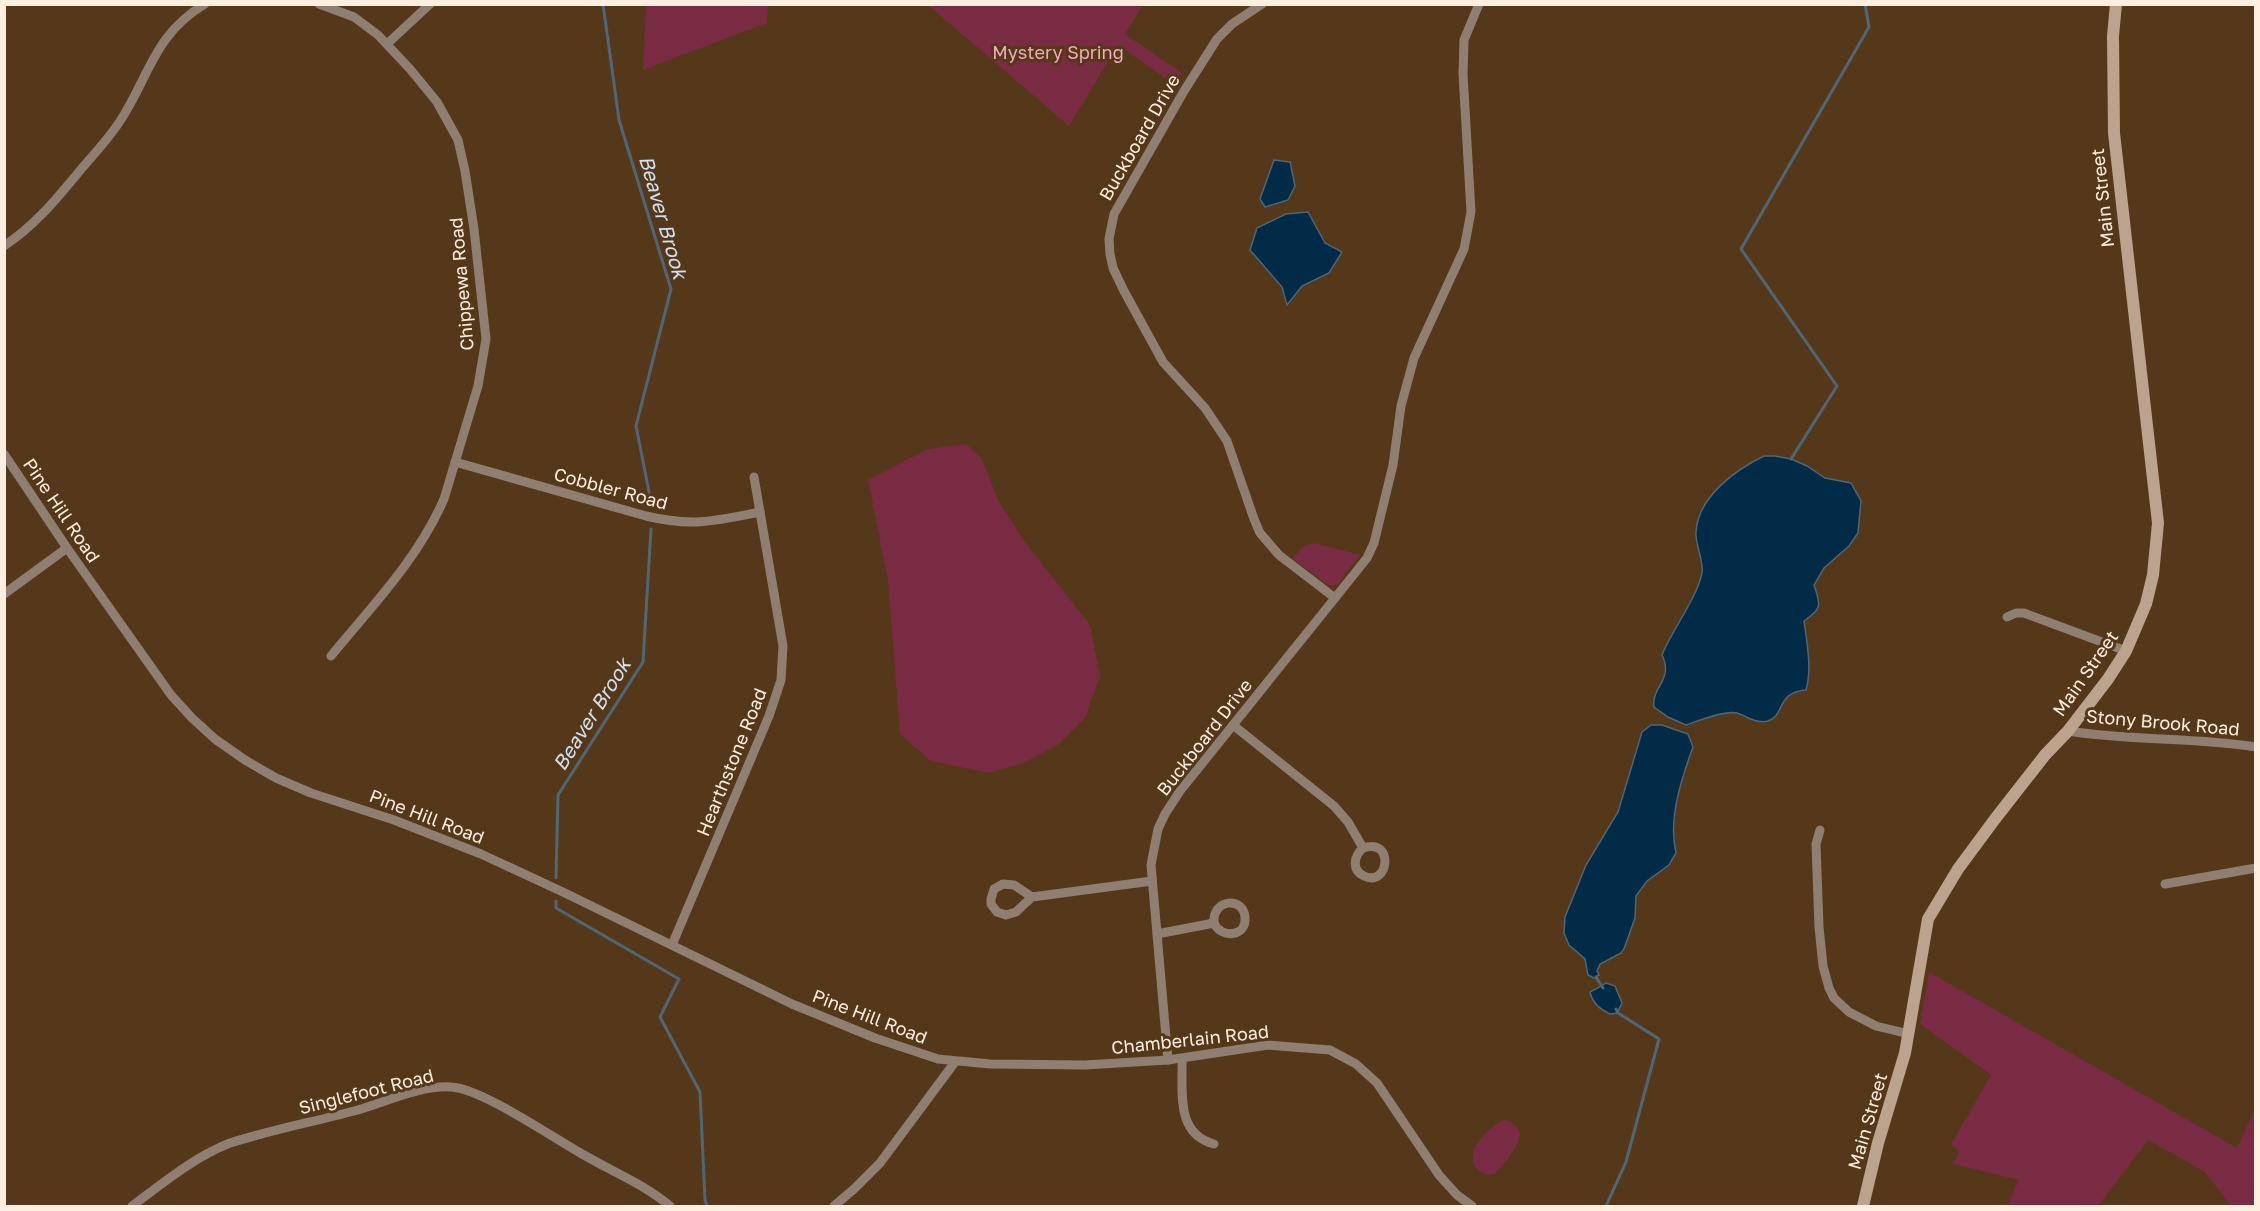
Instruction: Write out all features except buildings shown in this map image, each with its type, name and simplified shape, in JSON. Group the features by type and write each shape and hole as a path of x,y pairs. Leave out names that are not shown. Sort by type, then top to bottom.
{"main road":[{"name":"Main Street","path":"1863,1206 1878,1143 1905,1053 1916,996 1923,935 1928,919 1935,904 1995,819 2108,679 2126,651 2146,604 2153,575 2158,523 2141,392 2114,133 2113,36 2116,4"}],"street":[{"path":"4,246 42,216 95,154 116,128 128,108 161,43 179,24 205,4"},
{"name":"Chippewa Road","path":"319,4 354,17 387,44 437,102 458,140 474,229 486,339 482,370 444,499 428,532 401,571 331,656"},
{"path":"387,44 430,4"},
{"name":"Buckboard Drive","path":"1262,4 1232,24 1217,39 1184,91 1114,213 1109,239 1110,254 1113,268 1124,291 1163,362 1205,408 1227,441 1260,533 1279,555 1335,598"},
{"name":"Buckboard Drive","path":"1168,1060 1152,881 1152,851 1158,829 1180,791 1335,598 1366,558 1374,543 1393,465 1401,406 1414,358 1464,249 1471,212 1463,92 1464,40 1479,4"},
{"name":"Pine Hill Road","path":"4,454 171,695 203,729 245,760 291,785 394,820 481,854 829,1020 923,1055 955,1062"},
{"name":"Cobbler Road","path":"455,462 671,521 698,523 760,512"},
{"name":"Hearthstone Road","path":"672,945 769,716 781,680 783,646 754,477"},
{"path":"4,594 67,548"},
{"path":"2007,617 2016,613 2024,613 2126,651"},
{"path":"1233,725 1334,806 1348,822 1363,848"},
{"name":"Stony Brook Road","path":"2068,731 2131,739 2225,742 2256,747"},
{"path":"1820,831 1816,844 1820,927 1823,966 1829,988 1834,998 1849,1012 1876,1026 1908,1034"},
{"path":"2165,884 2256,868"},
{"path":"1032,897 1152,881"},
{"path":"1157,934 1214,923"},
{"name":"Chamberlain Road","path":"955,1062 1085,1065 1182,1059 1222,1050 1268,1045 1330,1050 1356,1064 1377,1083 1426,1160 1449,1187 1472,1206"},
{"path":"1182,1059 1187,1123 1199,1139 1214,1144"},
{"path":"834,1206 880,1163 955,1062"},
{"name":"Singlefoot Road","path":"132,1206 178,1172 216,1148 257,1134 326,1118 429,1089 451,1087 463,1089 489,1101 636,1183 670,1206"}],"green space":[{"path":"646,5 768,5 767,23 643,70"},
{"name":"Mystery Spring","path":"928,5 1143,5 1125,34 1182,73 1175,85 1118,45 1069,126"},
{"path":"966,444 982,459 998,500 1024,541 1090,625 1100,676 1085,718 1059,744 1026,762 989,773 931,761 900,734 888,580 868,480 928,449"},
{"path":"1315,543 1360,555 1337,585 1328,585 1292,558 1303,547"},
{"path":"1929,972 2237,1148 2255,1109 2255,1206 2231,1206 2205,1172 2148,1140 2098,1206 2007,1206 2019,1180 1953,1164 1959,1151 1951,1144 1991,1075 1920,1024"},
{"path":"1505,1120 1517,1128 1520,1138 1498,1171 1489,1175 1481,1172 1475,1166 1474,1151 1491,1128"}],"water":[{"path":"1274,160 1290,162 1295,186 1288,200 1265,207 1260,199"},
{"path":"1308,212 1325,243 1342,252 1329,273 1302,286 1287,305 1282,287 1250,250 1257,228 1286,214"},
{"path":"1764,456 1791,459 1825,478 1851,483 1861,501 1858,533 1849,546 1824,568 1814,585 1819,602 1817,610 1804,621 1809,665 1806,690 1796,692 1785,699 1777,714 1768,721 1755,721 1732,712 1686,725 1668,717 1654,707 1654,700 1664,677 1665,664 1662,655 1695,593 1702,573 1696,537 1698,519 1703,507 1720,486 1741,469"},
{"path":"1651,725 1662,725 1688,734 1693,747 1677,800 1674,827 1676,853 1669,865 1647,881 1636,896 1635,918 1624,949 1621,953 1600,964 1597,971 1599,975 1594,978 1588,975 1585,959 1569,945 1564,933 1565,917 1586,865 1618,812 1642,732"},
{"path":"1606,983 1615,986 1622,1003 1617,1013 1610,1014 1603,1010 1591,996 1590,992"}],"waterway":[{"name":"Beaver Brook","path":"603,4 619,120 671,289 636,426 652,507"},
{"path":"1791,459 1837,386 1741,249 1869,27 1865,4"},
{"name":"Beaver Brook","path":"556,878 558,795 643,662 651,529"},
{"name":"Beaver Brook","path":"556,901 556,908 679,979 660,1017 700,1092 707,1206"},
{"path":"1596,977 1603,988"},
{"path":"1606,1206 1626,1162 1659,1039 1618,1013 1616,1009"}]}
